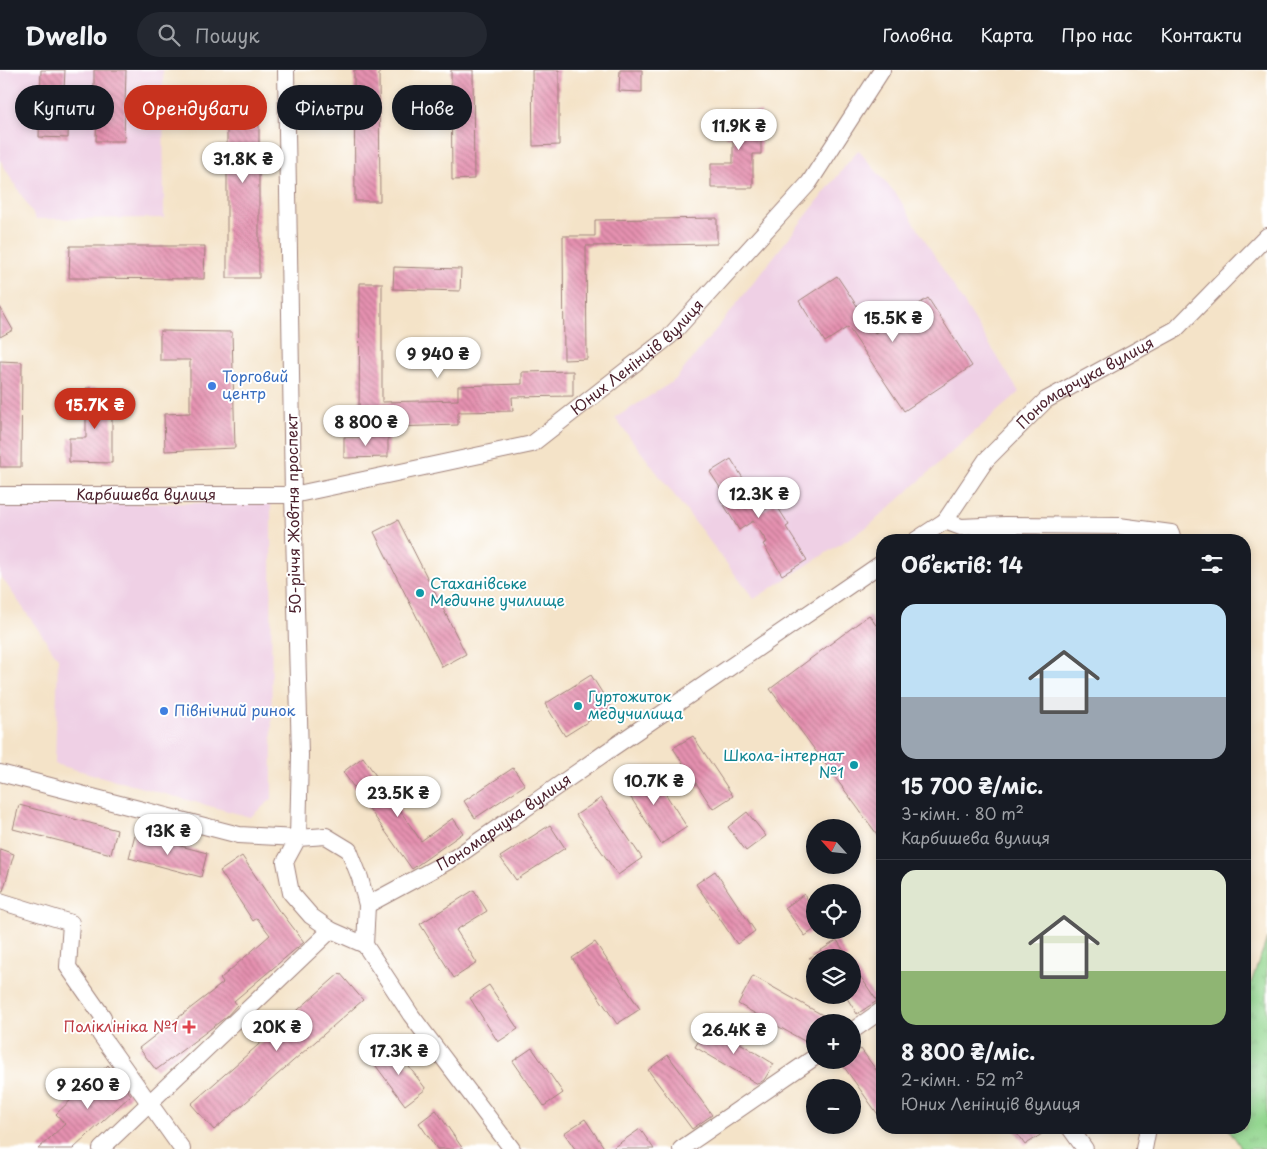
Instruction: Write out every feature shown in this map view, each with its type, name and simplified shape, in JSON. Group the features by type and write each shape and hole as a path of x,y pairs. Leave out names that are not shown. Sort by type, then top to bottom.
{"street":[{"name":"50-річчя Жовтня проспект","path":"286,70 293,495 300,755 298,838"},
{"name":"Юних Ленінців вулиця","path":"293,495 532,444 670,336 808,183 882,70"},
{"name":"Пономарчука вулиця","path":"925,534 945,521 986,460 1046,400 1176,329 1267,236"},
{"name":"Карбишева вулиця","path":"0,495 293,495"},
{"path":"945,521 961,527 1005,525 1119,526 1171,534"},
{"name":"Пономарчука вулиця","path":"367,905 456,856 876,567"},
{"path":"0,772 239,835 298,838 326,836 349,850 360,878 367,905 365,945"},
{"path":"298,838 285,862 292,893 311,916 331,930 365,945 411,1015 512,1149"},
{"path":"0,902 71,923 68,967 103,1017 100,1034 182,1149"},
{"path":"101,1149 331,930"},
{"path":"861,1025 876,1014"},
{"path":"681,1149 806,1063"},
{"path":"1074,1134 1085,1149"},
{"path":"1144,1149 1147,1134"}],"shaded area":[{"path":"0,70 163,70 163,85 124,85 124,130 163,130 164,218 36,219 0,160"},
{"path":"858,150 897,195 1019,392 870,525 754,599 615,418 675,380"},
{"name":"Північний ринок","path":"271,502 272,799 250,817 55,764 58,658 0,575 0,506"}],"green space":[{"path":"1267,939 1267,1149 1242,1149 1232,1134 1251,1134 1251,983"}],"building":[{"path":"41,70 65,70 64,85 41,85"},
{"path":"94,70 126,70 126,85 124,85 124,141 96,141 96,130 114,130 114,85 94,85"},
{"path":"354,70 379,70 379,85 354,85"},
{"path":"451,70 473,70 474,179 452,180 452,130 472,130 472,85 451,85"},
{"path":"532,70 559,70 559,145 533,146"},
{"path":"620,70 642,70 642,92 619,91"},
{"path":"725,112 761,112 761,154 753,154 753,188 711,188 711,163 733,163 733,137 725,137"},
{"path":"39,130 68,130 68,138 39,137"},
{"path":"227,130 259,130 259,278 227,278"},
{"path":"354,130 379,130 380,201 355,201"},
{"path":"717,218 717,244 586,246 587,359 564,360 563,236 595,236 595,220"},
{"path":"70,246 205,246 204,279 69,278"},
{"path":"394,267 461,269 460,291 393,289"},
{"path":"837,276 875,333 928,298 972,366 904,411 848,327 825,342 799,301"},
{"path":"360,283 382,283 382,402 458,400 458,386 522,384 522,372 573,371 573,396 512,397 513,411 458,412 458,425 395,427 395,412 359,412"},
{"path":"0,307 13,330 0,337"},
{"name":"Торговий центр","path":"160,331 232,332 235,448 165,451 164,414 190,413 190,360 160,360"},
{"path":"0,361 22,362 21,467 0,467"},
{"path":"86,388 112,388 112,463 69,462 69,438 86,438"},
{"path":"344,437 388,437 388,457 344,458"},
{"path":"731,459 746,483 741,486 759,514 775,503 789,525 786,527 807,560 782,575 763,544 767,542 753,521 739,530 721,500 726,497 710,472"},
{"name":"Стаханівське Медичне училище","path":"398,520 466,654 442,667 374,532"},
{"name":"Школа-інтернат №1","path":"869,615 876,625 876,833 770,689"},
{"name":"Гуртожиток медучилища","path":"591,675 611,707 565,736 545,704"},
{"path":"693,736 733,796 713,809 673,748"},
{"path":"363,757 421,841 453,818 463,833 412,869 343,772"},
{"path":"648,767 687,827 661,844 622,784"},
{"path":"513,768 525,785 475,818 464,801"},
{"path":"601,798 642,858 618,875 576,815"},
{"path":"19,805 117,830 111,854 13,829"},
{"path":"747,812 766,836 746,851 728,827"},
{"path":"550,825 565,848 516,880 500,857"},
{"path":"135,834 207,853 201,877 129,858"},
{"path":"0,849 14,854 3,891 0,891"},
{"path":"242,856 281,914 304,942 234,1001 237,1005 226,1017 156,1070 139,1048 223,983 220,979 270,935 257,918 253,921 220,871"},
{"path":"715,871 755,931 737,944 696,884"},
{"path":"474,890 487,911 456,930 477,963 454,978 420,924"},
{"path":"804,894 806,897 806,935 805,936 785,908"},
{"path":"837,940 842,949 823,949"},
{"path":"595,942 640,1009 617,1024 572,958"},
{"path":"340,973 363,1000 214,1130 191,1104"},
{"path":"753,976 821,1014 806,1014 806,1042 738,1004"},
{"path":"861,977 876,1002 857,1014 851,1004 861,1004"},
{"path":"489,985 518,1029 498,1042 470,998"},
{"path":"709,1024 774,1064 764,1080 758,1084 695,1047"},
{"path":"393,1046 426,1089 405,1105 373,1062"},
{"path":"532,1048 563,1093 544,1106 513,1061"},
{"path":"861,1049 876,1070 876,1112 861,1091 861,1079 853,1079 845,1069 861,1069"},
{"path":"668,1055 712,1115 692,1129 648,1070"},
{"path":"108,1065 131,1095 73,1149 38,1149 65,1124 56,1114"},
{"path":"436,1110 463,1149 437,1149 419,1123"},
{"path":"585,1119 605,1149 575,1149 564,1133"},
{"path":"640,1129 654,1149 611,1149"},
{"path":"1017,1134 1042,1134 1025,1145"}],"place":[{"name":"Торговий центр","path":"212,386"},
{"name":"Стаханівське Медичне училище","path":"420,593"},
{"name":"Гуртожиток медучилища","path":"578,706"},
{"name":"Північний ринок","path":"164,711"},
{"name":"Школа-інтернат №1","path":"854,765"},
{"name":"Поліклініка №1","path":"189,1027"}]}
